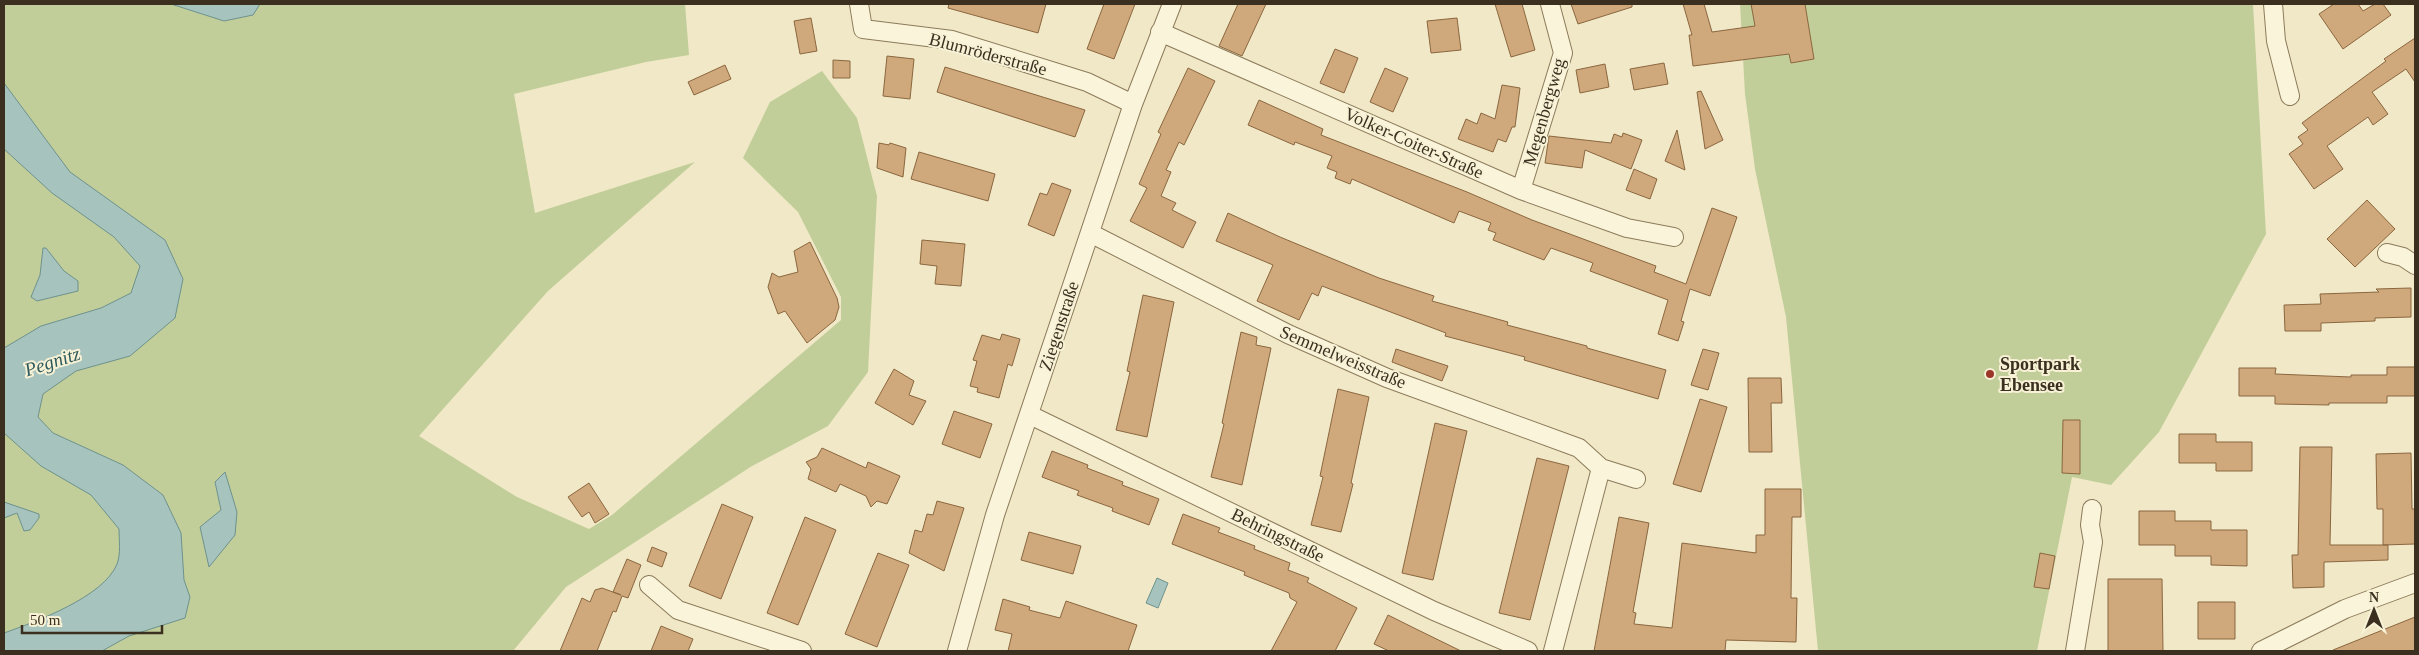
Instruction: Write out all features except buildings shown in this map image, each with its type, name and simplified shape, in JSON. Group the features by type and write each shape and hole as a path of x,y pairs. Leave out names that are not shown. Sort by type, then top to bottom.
{"street":[{"name":"Blumröderstraße","path":"859,4 863,28 952,40 1087,82 1133,104"},
{"name":"Ziegenstraße","path":"957,651 994,515 1030,415 1133,104 1172,4"},
{"name":"Megenbergweg","path":"1522,190 1563,53 1550,4"},
{"path":"2273,4 2276,41 2290,96"},
{"name":"Volker-Coiter-Straße","path":"1160,32 1522,190 1627,228 1674,237"},
{"name":"Semmelweisstraße","path":"1090,233 1111,242 1192,287 1297,338 1387,378 1579,448 1600,468 1636,479"},
{"path":"2387,253 2403,257 2415,265"},
{"name":"Behringstraße","path":"1030,415 1426,607 1528,651"},
{"path":"1553,651 1600,468"},
{"path":"2075,651 2093,542 2090,525 2092,509"},
{"path":"2261,651 2346,609 2415,583"},
{"path":"649,585 678,610 802,651"}],"green space":[{"path":"4,4 685,4 689,55 646,62 514,94 535,213 695,162 548,291 419,436 517,497 589,529 612,515 841,320 841,297 798,212 743,158 770,102 822,71 857,118 877,196 868,372 828,426 752,466 566,587 513,651 4,651"},
{"name":"Sportpark Ebensee","path":"1740,4 2253,4 2266,234 2159,432 2111,485 2072,477 2037,651 1818,651 1786,317 1755,169 1745,94"}],"water":[{"path":"171,4 260,4 253,15 224,21"},
{"name":"Pegnitz","path":"4,83 70,172 165,240 183,279 175,318 130,356 76,371 43,394 38,417 53,433 123,465 163,495 181,533 184,580 190,597 185,618 129,636 102,651 4,651 4,633 67,607 98,587 110,576 117,564 120,546 119,529 91,495 41,466 4,433 4,348 41,326 101,308 131,293 140,266 114,237 52,193 4,149"},
{"path":"43,248 46,248 64,271 78,281 78,291 37,301 31,297 40,275"},
{"path":"225,472 237,512 235,535 209,567 200,527 221,510 215,482"},
{"path":"4,502 39,514 39,518 30,530 24,531 17,513 4,518"},
{"path":"1157,578 1168,583 1158,608 1146,603"}],"place":[{"name":"Sportpark Ebensee","path":"1990,374"}]}
